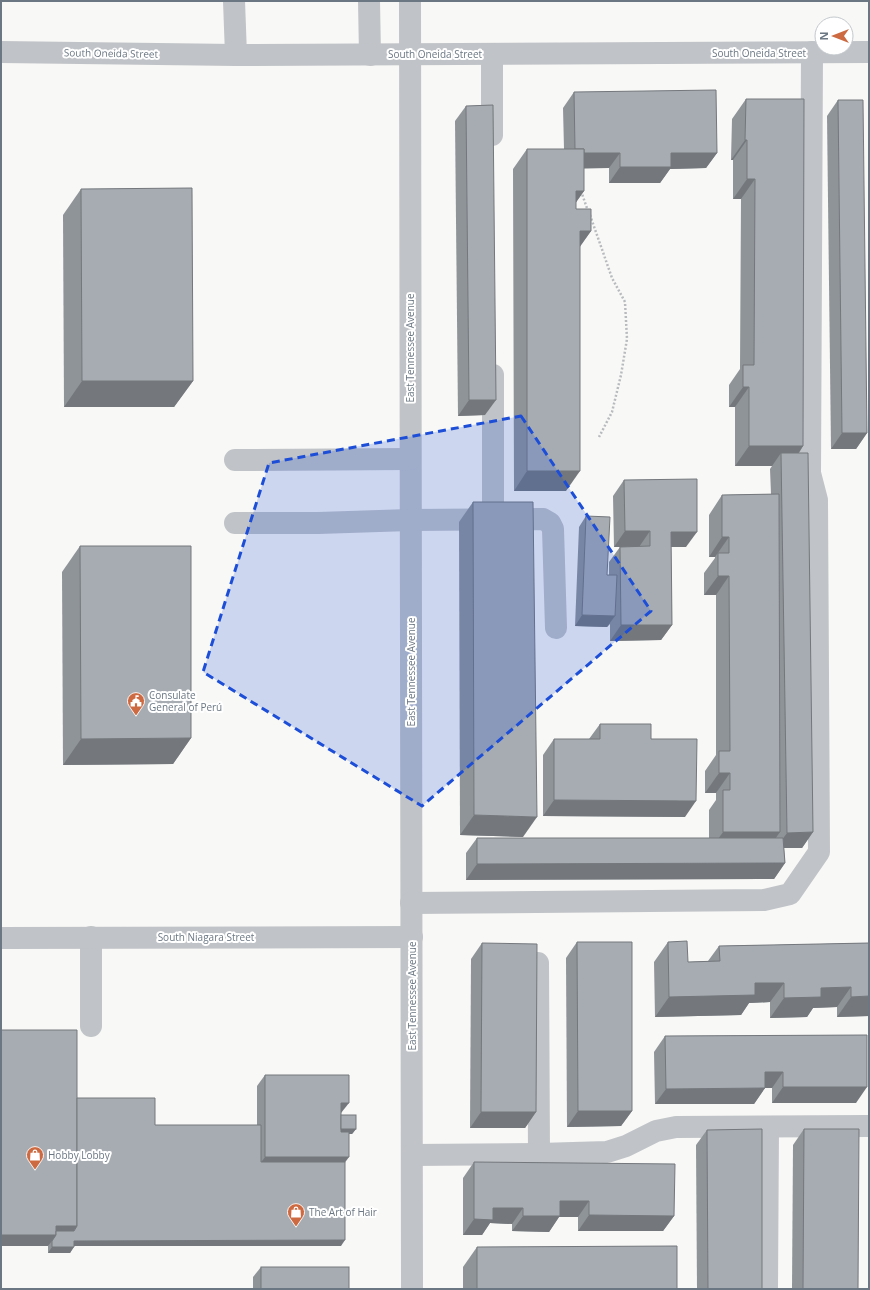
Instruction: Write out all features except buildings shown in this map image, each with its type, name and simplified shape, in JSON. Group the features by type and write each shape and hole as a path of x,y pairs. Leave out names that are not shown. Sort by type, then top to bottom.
{"street":[{"path":"234,1 236,54"},
{"path":"369,1 370,54"},
{"name":"East Tennessee Avenue","path":"410,1 412,1289"},
{"name":"South Oneida Street","path":"1,52 236,54 869,52"},
{"path":"411,903 764,900 790,894 819,852 817,500 810,473 812,52"},
{"path":"492,54 492,157"},
{"path":"492,354 493,520"},
{"path":"235,460 410,459"},
{"path":"235,523 543,519 550,523 553,529 556,628"},
{"path":"91,937 91,1026"},
{"name":"South Niagara Street","path":"1,938 412,937"},
{"path":"538,963 539,1154"},
{"path":"412,1155 607,1152 626,1146 656,1131 676,1127 869,1126"},
{"path":"767,1289 768,1127"}],"path":[{"path":"581,190 612,278 625,302 627,340 621,375 612,412 599,437"}],"highlighted area":[{"path":"521,416 651,611 422,806 203,672 269,463"}],"place":[{"name":"Consulate General of Perú","path":"136,716"},
{"name":"Hobby Lobby","path":"35,1170"},
{"name":"The Art of Hair","path":"296,1227"}]}
